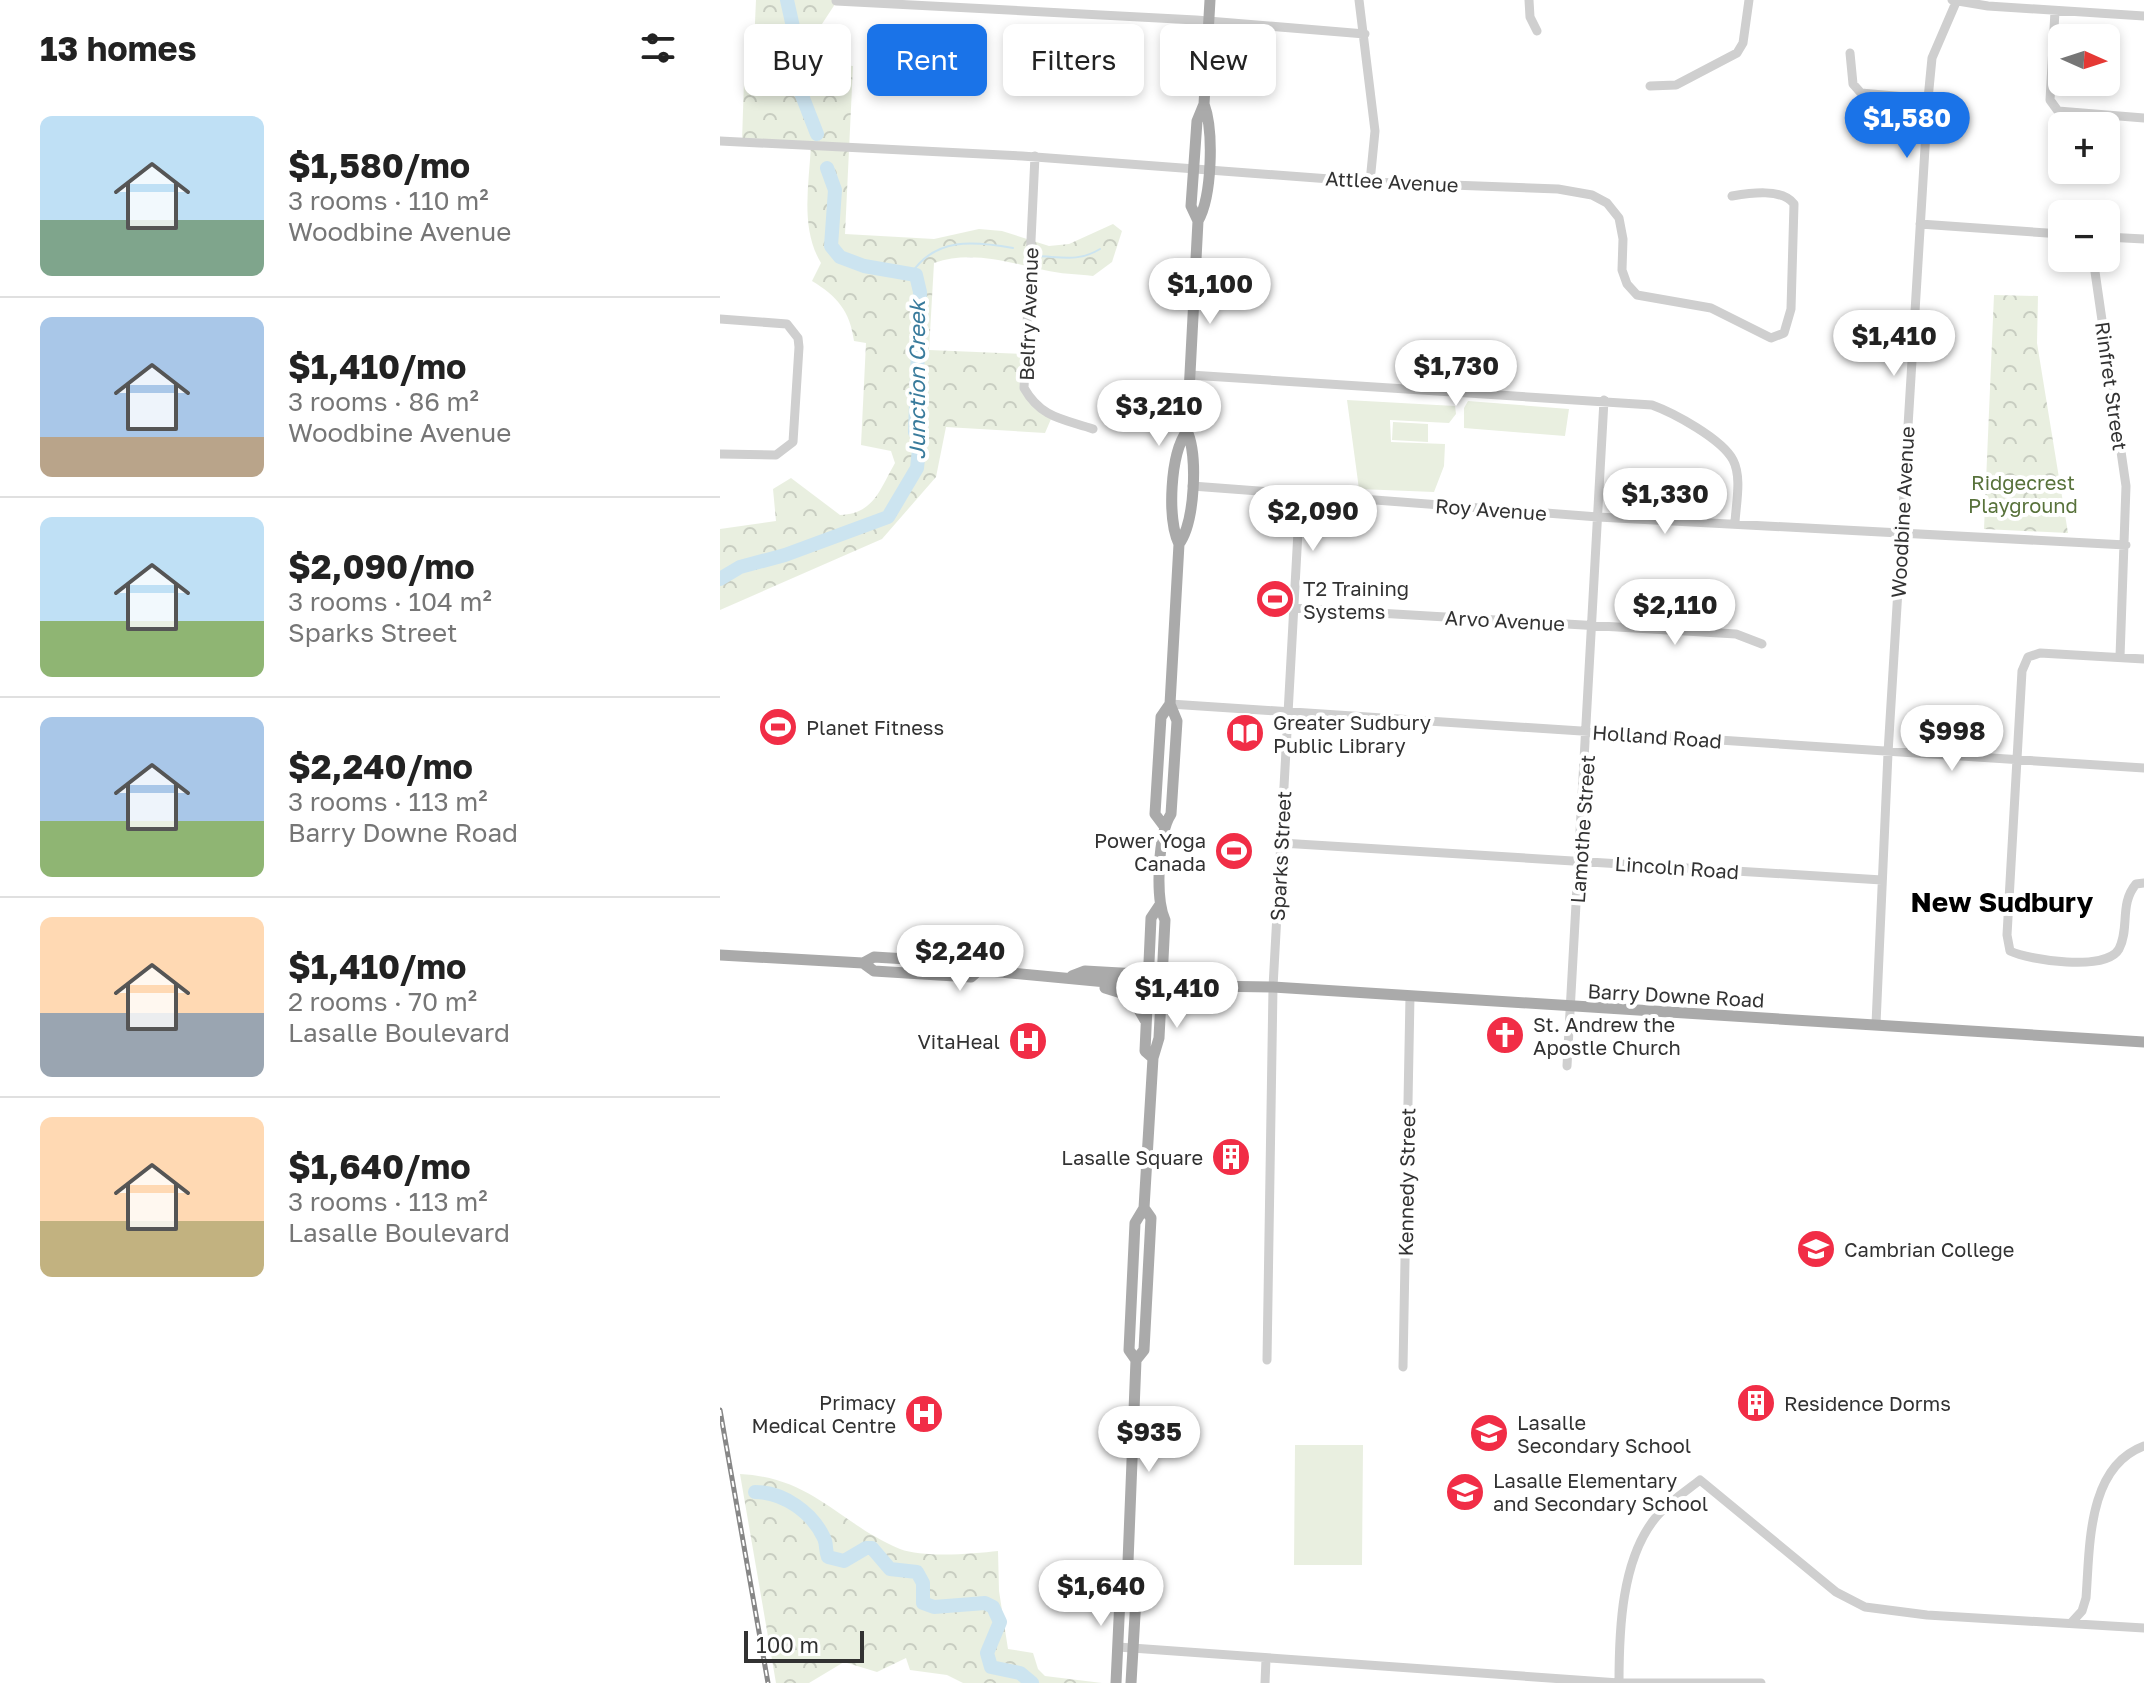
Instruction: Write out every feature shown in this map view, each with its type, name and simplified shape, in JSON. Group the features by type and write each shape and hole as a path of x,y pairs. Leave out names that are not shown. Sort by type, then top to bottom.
{"main road":[{"path":"1198,221 1191,206 1197,121 1204,104 1210,0"},
{"path":"1179,544 1189,531 1192,486 1194,446 1187,431 1198,221 1206,207 1211,122 1204,104"},
{"path":"1116,1683 1120,1598 1127,1587 1136,1360 1144,1350 1151,1218 1144,1208 1153,1058 1158,1052 1165,920 1159,906 1164,826 1155,814 1161,717 1170,704 1179,544 1172,528 1177,445 1187,431"},
{"path":"1153,1058 1145,1051 1151,918 1159,906"},
{"path":"1125,973 1143,958 1150,940"},
{"name":"Barry Downe Road","path":"720,955 863,963 874,957 973,963 979,970 1072,976 1090,982 1162,981 1191,977 1206,986 1273,987 2144,1042"},
{"name":"Barry Downe Road","path":"1072,976 1085,971 1125,973 1149,980"},
{"path":"1090,982 1131,996 1147,1025"},
{"path":"1127,1587 1136,1598 1131,1683"}],"street":[{"path":"1040,12 1041,0"},
{"path":"1359,0 1375,131 1370,182"},
{"path":"1529,0 1530,17 1537,31"},
{"path":"1650,86 1676,85 1737,53 1743,43 1749,0"},
{"path":"836,1 1209,21 1365,34"},
{"name":"Woodbine Avenue","path":"1876,1024 1888,753 1932,58 1955,1 2144,16"},
{"path":"2055,11 2050,100 2058,111 2144,118"},
{"path":"1850,53 1853,84 1861,93 1928,99"},
{"name":"Attlee Avenue","path":"720,141 1035,156 1208,167 1370,182 1558,189 1592,195 1607,203 1619,218 1623,239 1622,270 1627,284 1637,295 1711,308 1771,338 1778,337 1784,333 1791,309 1794,204 1790,198 1770,195 1732,196"},
{"name":"Belfry Avenue","path":"1035,156 1024,388 1035,405 1051,418 1093,429"},
{"path":"1920,224 2048,233"},
{"path":"2120,238 2144,239"},
{"name":"Rinfret Street","path":"2095,272 2126,486 2120,657"},
{"path":"720,319 787,324 798,338 799,347 793,442 776,455 720,454"},
{"path":"1190,375 1652,405 1672,413 1724,449 1734,462 1737,478 1735,522"},
{"name":"Lamothe Street","path":"1567,1066 1604,400"},
{"name":"Roy Avenue","path":"1192,486 1598,517 2126,545"},
{"name":"Sparks Street","path":"1267,1360 1273,987 1300,495"},
{"name":"Arvo Avenue","path":"1293,608 1736,634 1762,644"},
{"path":"2144,659 2040,653 2028,657 2022,671 2007,935 2010,951 2024,957 2096,962 2111,958 2120,948 2126,895 2136,884 2144,883"},
{"name":"Holland Road","path":"1170,704 1289,715 1588,731 2144,768"},
{"name":"Lincoln Road","path":"1281,843 1882,880"},
{"name":"Kennedy Street","path":"1403,1367 1410,996"},
{"path":"2071,1623 2082,1611 2086,1598 2096,1503 2116,1463 2126,1453 2144,1446"},
{"path":"1619,1683 1625,1600 1636,1555 1656,1517 1700,1480 1836,1592 1865,1607 1927,1615 2144,1628"},
{"path":"1118,1647 1619,1683 1761,1683"},
{"path":"1265,1683 1266,1659"}],"green space":[{"path":"756,0 845,0 837,1 822,24 755,24"},
{"path":"853,66 845,234 934,239 979,229 1002,231 1049,246 1069,244 1113,224 1122,231 1112,262 1093,276 975,257 934,263 929,350 1022,354 1021,379 1051,419 1045,433 946,427 936,477 882,539 720,610 720,529 776,521 773,489 791,478 840,515 852,514 875,498 895,463 891,451 861,445 866,343 854,341 841,305 812,281 821,263 814,250 808,221 811,145 742,141 744,81 744,96 851,96"},
{"name":"Ridgecrest Playground","path":"1994,295 2038,296 2037,343 2068,533 1984,529"},
{"path":"1347,400 1455,406 1456,414 1449,423 1390,420 1391,442 1445,444 1444,466 1434,492 1359,489"},
{"path":"1468,401 1569,409 1565,436 1464,428 1464,408"},
{"path":"1393,422 1428,424 1428,442 1392,440"},
{"path":"1295,1445 1363,1445 1362,1565 1294,1565"},
{"path":"740,1474 788,1484 878,1538 910,1552 962,1554 998,1551 999,1591 1008,1649 1033,1653 1038,1669 1045,1676 1102,1683 963,1683 947,1675 910,1670 906,1658 877,1672 844,1662 809,1683 776,1683"}],"waterway":[{"name":"Junction Creek","path":"787,0 793,27 790,46 796,80 817,134"},
{"name":"Junction Creek","path":"720,579 740,567 785,555 888,517 917,468 920,440 915,432 920,292 916,275 864,266 840,257 831,246 835,190 827,168"},
{"path":"911,274 932,253 956,244 1013,248"},
{"path":"1038,256 1077,257 1100,249"},
{"name":"Junction Creek","path":"755,1492 786,1500 804,1512 824,1538 828,1557 844,1561 866,1548 872,1548 890,1569 917,1572 923,1583 923,1603 934,1607 985,1603 993,1607 1000,1622 987,1653 991,1667 1020,1673 1032,1683"}],"railway":[{"path":"720,1410 768,1683"}],"place":[{"name":"T2 Training Systems","path":"1275,599"},
{"name":"Planet Fitness","path":"778,727"},
{"name":"Greater Sudbury Public Library","path":"1245,733"},
{"name":"Power Yoga Canada","path":"1234,851"},
{"name":"St. Andrew the Apostle Church","path":"1505,1035"},
{"name":"VitaHeal","path":"1028,1041"},
{"name":"Lasalle Square","path":"1231,1157"},
{"name":"Cambrian College","path":"1816,1249"},
{"name":"Residence Dorms","path":"1756,1403"},
{"name":"Primacy Medical Centre","path":"924,1414"},
{"name":"Lasalle Secondary School","path":"1489,1433"},
{"name":"Lasalle Elementary and Secondary School","path":"1465,1492"}],"district":[{"name":"New Sudbury","path":"2002,901"}]}
